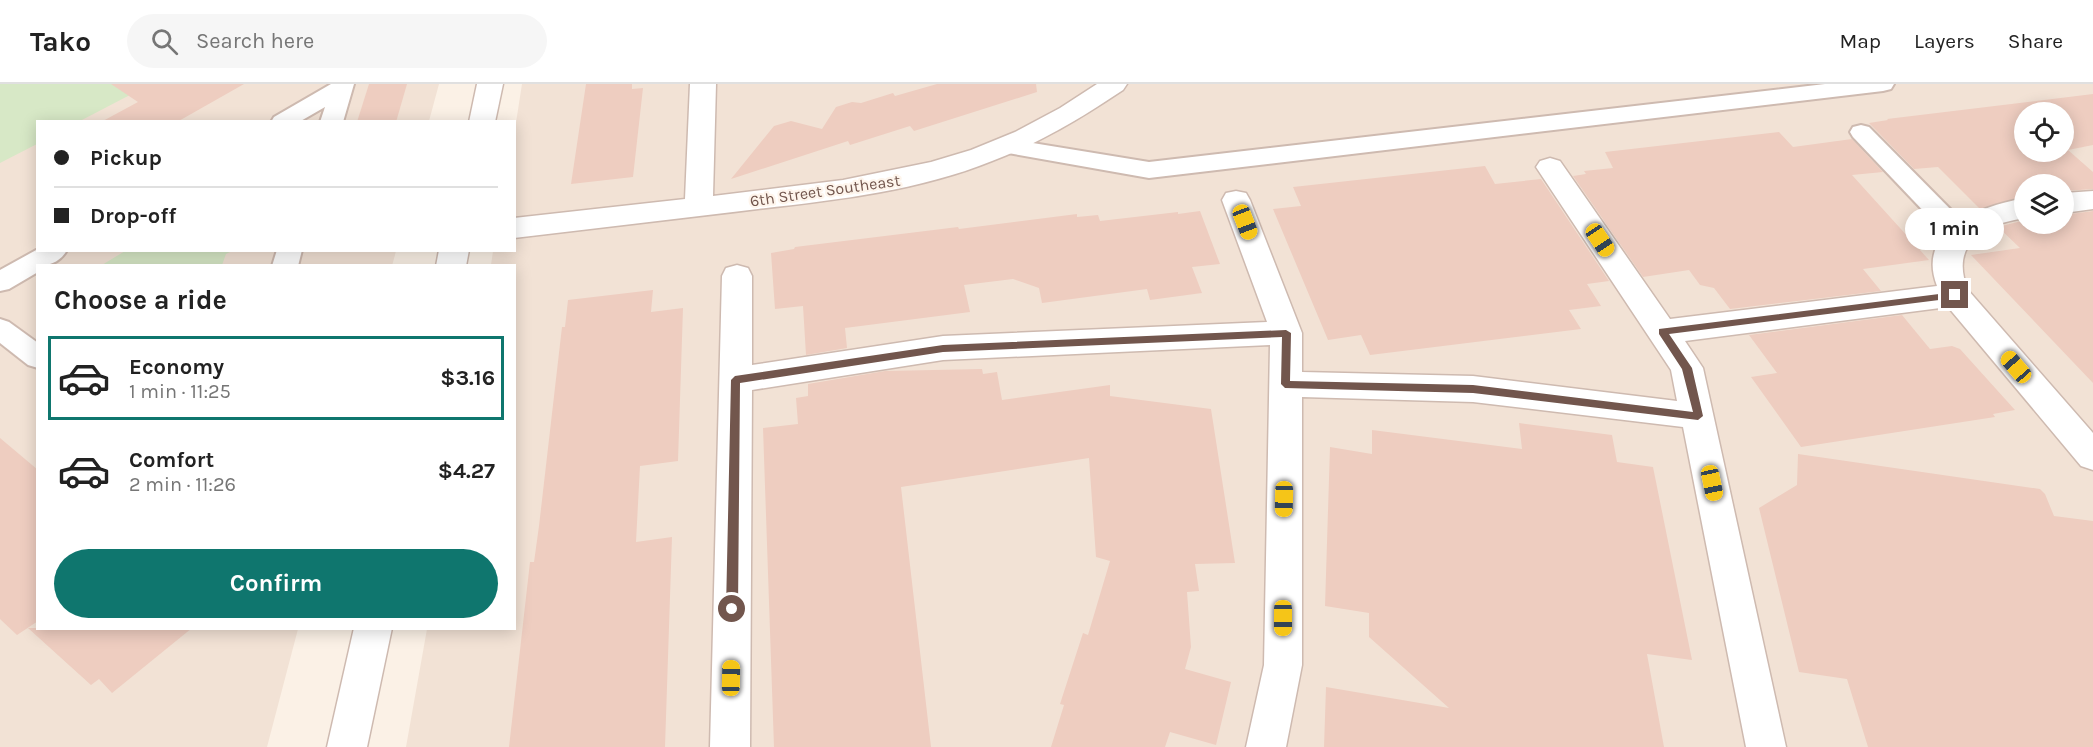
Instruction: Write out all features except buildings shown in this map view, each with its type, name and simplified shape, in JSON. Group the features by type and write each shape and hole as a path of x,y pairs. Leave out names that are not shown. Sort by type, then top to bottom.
{"street":[{"path":"482,120 490,84"},
{"path":"699,207 703,84"},
{"name":"6th Street Southeast","path":"516,228 862,187 925,174 981,157 1035,135 1078,110 1114,84"},
{"path":"1550,167 1687,368 1766,747"},
{"path":"1236,200 1286,333 1283,665 1266,747"},
{"path":"2074,202 2093,200"},
{"path":"2014,210 1981,219 1961,235 1948,250 1947,270 1955,295 2093,456"},
{"path":"730,747 737,276"},
{"path":"1662,332 1955,295"},
{"path":"735,380 943,348 1286,333"},
{"path":"1285,384 1473,389 1698,416"},
{"path":"347,747 373,630"}],"lane":[{"path":"1008,146 1149,170 1883,84"},
{"path":"285,120 342,86"},
{"path":"332,120 342,86"},
{"path":"1861,132 1961,235"},
{"path":"0,282 52,252"},
{"path":"0,329 36,356"}],"shaded area":[{"path":"0,84 439,84 429,120 36,120 36,252 396,252 393,264 36,264 36,630 298,630 267,747 0,747"},
{"path":"522,84 2093,84 2093,747 406,747 427,630 516,630 516,264 491,264 493,252 516,252 516,123"}],"green space":[{"path":"0,84 151,84 82,120 36,120 36,145 0,163"},
{"path":"123,252 230,252 226,254 222,264 104,264"}],"route":[{"path":"732,609 735,380 943,348 1286,333 1285,384 1473,389 1698,416 1687,368 1662,332 1955,295"}]}
